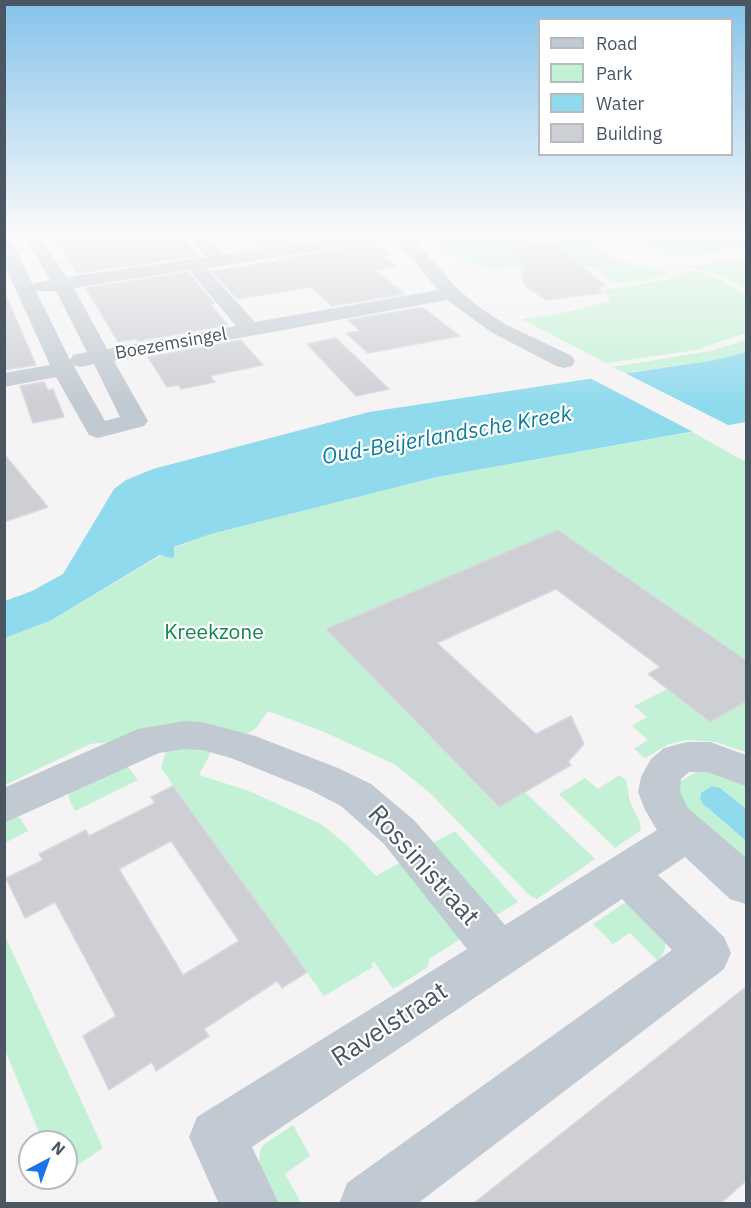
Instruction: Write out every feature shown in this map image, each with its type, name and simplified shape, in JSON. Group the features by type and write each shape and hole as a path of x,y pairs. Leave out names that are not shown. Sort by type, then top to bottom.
{"street":[{"path":"22,292 98,430 135,421 66,292"},
{"path":"24,296 35,292"},
{"path":"218,292 251,330"},
{"name":"Boezemsingel","path":"4,380 100,356 451,293"},
{"path":"451,293 487,322 564,361"},
{"name":"Rossinistraat","path":"4,807 152,739 184,735 202,736 241,746 324,779 356,795 370,806 399,832 500,954"},
{"path":"747,771 722,760 697,755 678,759 665,770 659,784 661,800 670,815 687,833 747,885"},
{"name":"Ravelstraat","path":"250,1203 217,1137 687,833"},
{"path":"368,1203 707,953 625,873"}],"green space":[{"path":"605,292 743,292 746,294 746,333 696,350 606,363 522,319 558,314 611,301 607,297 610,296"},
{"path":"746,340 746,352 715,360 625,373 612,367 710,351"},
{"name":"Kreekzone","path":"692,432 744,461 746,460 746,661 558,530 326,629 498,807 525,792 595,859 537,899 529,895 430,793 394,764 322,731 268,711 256,728 249,733 90,744 5,785 5,638 50,621 174,548 211,534 437,477"},
{"path":"667,689 710,722 746,701 746,752 716,742 687,740 669,744 645,758 634,749 648,740 632,726 647,717 634,706"},
{"path":"176,744 211,752 199,775 249,791 321,824 347,845 376,876 401,862 462,938 429,959 428,967 393,989 374,962 371,964 373,967 324,996 161,768 166,751"},
{"path":"127,766 138,780 75,811 68,797 70,790"},
{"path":"701,769 743,779 746,782 746,809 719,788 700,795 707,808 746,841 746,870 693,824 674,793 679,782"},
{"path":"619,775 626,780 630,802 641,830 615,848 559,794 585,778 598,789"},
{"path":"5,816 20,818 28,831 5,843"},
{"path":"455,831 518,902 493,917 431,844"},
{"path":"630,899 666,941 664,952 658,961 630,933 613,944 593,924"},
{"path":"5,936 103,1148 78,1165 78,1130 38,1130 5,1050"},
{"path":"293,1125 310,1156 285,1174 301,1203 277,1203 259,1165 260,1151 262,1146"}],"water":[{"name":"Oud-Beijerlandsche Kreek","path":"746,352 746,422 437,477 211,534 174,547 174,557 160,555 50,621 5,638 5,601 32,591 63,574 114,489 126,480 153,469 369,412 715,360"},
{"path":"712,786 720,788 746,809 746,841 703,804 700,798 701,793"}],"pier":[{"path":"620,371 734,428 697,434 586,376"}],"building":[{"path":"89,292 205,292 214,303 210,304 228,325 138,341 136,339 118,342"},
{"path":"231,292 278,292 237,299"},
{"path":"317,292 405,294 332,306"},
{"path":"535,292 602,293 547,300"},
{"path":"5,293 25,340 36,365 4,370"},
{"path":"422,307 460,336 368,353 346,333 360,331 348,320"},
{"path":"336,338 389,389 356,396 307,344"},
{"path":"241,340 263,365 210,376 215,382 181,389 178,385 167,387 148,357"},
{"path":"44,382 48,390 53,389 64,417 33,423 20,386"},
{"path":"4,454 48,507 4,522"},
{"path":"558,530 747,661 747,701 710,722 648,674 660,667 556,589 437,643 536,734 571,716 584,744 568,762 571,765 499,807 326,629"},
{"path":"173,786 307,972 282,988 277,981 204,1029 209,1036 156,1071 152,1062 109,1090 83,1036 116,1016 55,902 25,918 6,878 43,860 39,854 86,830 89,836 155,803 151,797","holes":["171,841 239,941 183,975 119,869"]},
{"path":"747,986 747,1180 721,1203 474,1203"}]}
